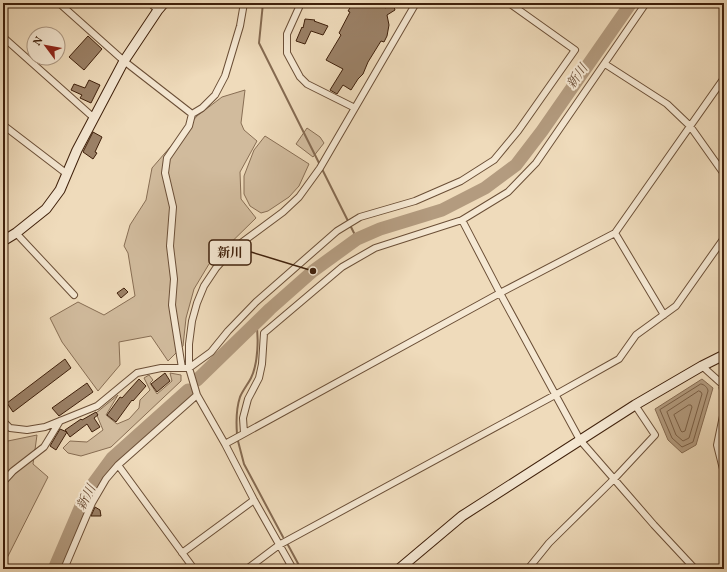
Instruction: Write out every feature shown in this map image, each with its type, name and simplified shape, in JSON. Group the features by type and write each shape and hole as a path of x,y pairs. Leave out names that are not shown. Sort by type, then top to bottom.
{"street":[{"path":"59,3 124,61 192,114"},
{"path":"3,241 16,233 46,208 60,190 77,150 124,61 161,6 150,3"},
{"path":"244,3 240,26 225,76 215,95 202,108 192,114 189,126 167,158 165,173 173,207 170,246 174,279 172,305 185,368 197,395 293,569"},
{"path":"301,3 287,34 287,53 300,77 308,84 354,108"},
{"path":"185,368 192,321 204,286 216,268 233,249 283,212 299,197 320,168 416,3"},
{"path":"3,421 10,428 27,430 45,427 97,406 137,373 161,368 185,368 211,352 228,331 256,302 337,231 360,217 415,201 461,181 494,160 518,131 575,50 509,3"},
{"path":"244,433 243,418 248,400 259,378 262,364 264,333 342,267 375,248 462,220 508,192 536,163 646,3"},
{"path":"3,37 94,118"},
{"path":"605,64 667,104 690,126 724,174"},
{"path":"225,444 500,293 614,233 724,78"},
{"path":"3,125 67,174"},
{"path":"462,220 580,440 654,525 695,569"},
{"path":"16,233 74,295"},
{"path":"614,233 664,315"},
{"path":"247,569 279,545 619,359 636,335 676,306 724,238"},
{"path":"402,568 462,516 635,405 724,355"},
{"path":"702,366 722,384 724,396"},
{"path":"64,569 92,503 106,479 118,465 197,395"},
{"path":"528,569 549,543 614,479 655,435 635,405"},
{"path":"724,411 717,445 724,473"},
{"path":"3,482 13,471 44,447 60,421"},
{"path":"118,465 194,569"},
{"path":"182,553 254,500"}],"shaded area":[{"path":"245,90 241,123 244,130 257,141 240,172 241,199 256,218 209,264 194,289 186,318 183,346 168,361 151,336 119,342 120,365 98,391 62,342 50,318 78,302 104,315 135,296 128,253 124,246 130,225 146,200 152,168 197,116 222,97"},
{"path":"307,128 320,137 324,143 313,157 296,144"},
{"path":"265,136 309,164 299,186 289,197 268,211 261,213 250,206 244,194 244,176 254,150"},
{"path":"170,373 181,375 181,381 111,447 81,456 68,453 63,448 70,441 87,442 103,430 96,413 118,395 106,415 117,424 129,419 139,408 140,400 150,390 144,378 149,375 153,380 150,383 157,394 172,381"},
{"path":"37,435 33,464 48,477 3,566 3,442"}],"water":[{"path":"702,379 713,388 696,445 682,453 668,440 655,409"}],"building":[{"path":"353,3 380,3 385,8 393,4 395,10 387,15 389,25 387,36 384,42 381,41 368,62 363,74 351,90 343,85 337,94 330,90 343,69 326,60 341,35 339,33"},
{"path":"305,19 315,20 314,21 328,26 323,35 311,31 305,44 296,41 302,27 303,28"},
{"path":"88,36 102,49 84,70 69,57"},
{"path":"89,80 100,85 91,103 80,98 82,95 71,90 74,84 85,88"},
{"path":"93,132 102,137 95,152 97,153 93,159 83,152"},
{"path":"124,288 128,292 121,298 117,293"},
{"path":"65,359 71,368 13,412 7,403"},
{"path":"165,373 170,381 157,392 151,384"},
{"path":"139,379 146,386 133,401 132,400 116,422 107,415 120,397 122,398"},
{"path":"87,383 93,392 59,416 52,408"},
{"path":"96,412 98,415 94,418 100,427 92,432 87,424 70,437 65,430 81,419 82,420"},
{"path":"60,429 67,432 56,450 50,446"},
{"path":"95,507 100,510 101,516 91,516"}],"waterway":[{"path":"263,3 259,43 357,239"},
{"name":"新川","path":"197,380 270,309 313,271 357,239 380,229 442,210 485,188 516,165 542,131 631,3"},
{"path":"237,434 236,424 241,394 251,378 255,365 258,343 256,322"},
{"name":"新川","path":"54,569 90,488 112,458 188,390"},
{"path":"238,441 244,464 283,537"},
{"path":"288,545 301,569"}],"place":[{"name":"新川","path":"313,271"}]}
